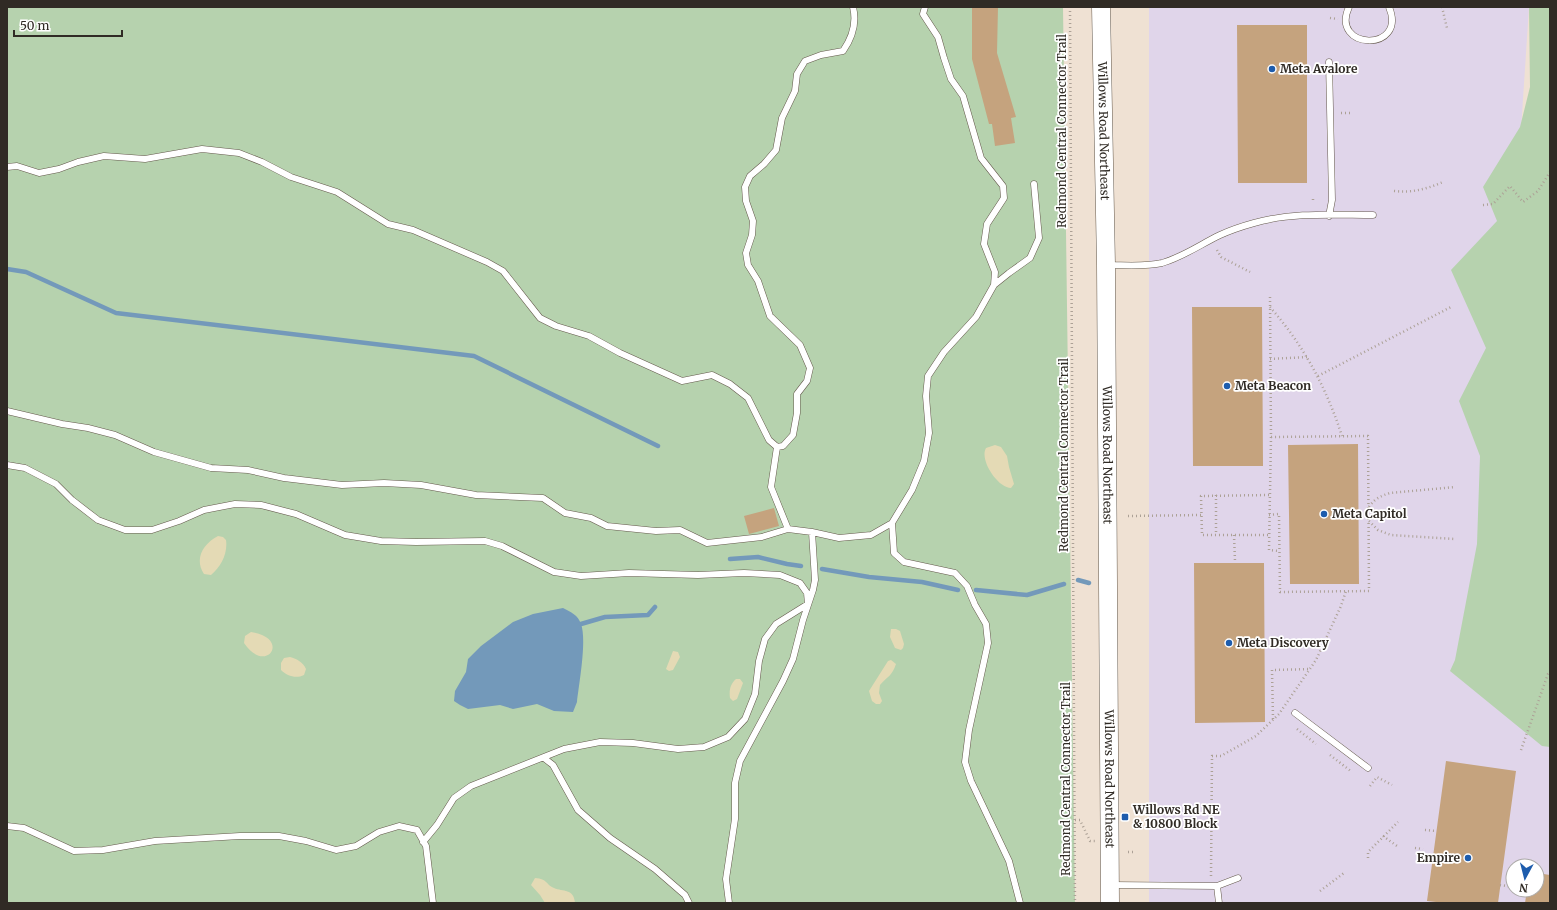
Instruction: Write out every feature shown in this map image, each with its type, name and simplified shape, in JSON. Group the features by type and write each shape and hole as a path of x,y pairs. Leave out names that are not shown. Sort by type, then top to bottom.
{"main road":[{"name":"Willows Road Northeast","path":"1101,7 1106,265 1110,903"}],"lane":[{"path":"777,447 783,446 793,436 797,413 797,394 807,381 810,368 800,345 770,316 758,281 748,265 746,253 752,235 754,221 746,201 745,187 750,176 764,164 776,150 782,118 795,91 797,74 805,61 821,55 843,51 851,40 856,16 853,7"},
{"path":"926,7 922,14 938,37 951,79 963,96 981,158 1003,186 1004,198 987,224 984,244 995,272 994,285"},
{"path":"1349,7 1346,19 1347,26 1351,33 1356,38 1370,42 1381,38 1389,30 1392,22 1392,14 1389,7"},
{"path":"1329,62 1332,200 1329,216"},
{"path":"7,167 16,166 39,173 104,156 145,159 202,149 239,153 262,162 292,177 337,192 388,224 412,230 487,262 502,271 540,318 556,326 590,336 620,353 682,381 712,376 730,384 748,398 769,440 777,447"},
{"path":"7,411 115,435 154,452 211,468 248,470 284,478 342,485 384,483 421,485 476,495 543,498 565,513 591,518 607,526 656,531 680,530 707,543 762,537 788,529 812,532 839,538 871,535 892,523 912,490 924,461 929,433 926,396 928,376 944,352 976,317 994,285 1030,258 1039,238 1034,184"},
{"path":"1106,265 1161,263 1175,258 1220,235 1255,222 1288,217 1373,215"},
{"path":"777,447 771,487 788,529"},
{"path":"7,465 25,468 56,484 72,500 98,520 125,530 152,530 179,521 204,510 234,504 261,505 296,514 345,535 381,541 484,541 502,546 554,572 581,576 629,573 698,575 744,573 780,575 800,583 807,592 808,604"},
{"path":"892,523 894,553 904,562 955,573 967,586 975,605 986,624 988,643 969,730 965,762 971,781 1009,861 1020,903"},
{"path":"729,903 726,879 735,819 735,783 740,761 783,681 793,659 802,620 814,590 815,580 812,532"},
{"path":"424,842 454,798 471,786 564,749 600,742 632,743 678,749 704,746 728,737 745,719 755,694 759,661 765,639 776,624 808,604"},
{"path":"1296,713 1368,768"},
{"path":"544,758 553,765 578,810 610,838 655,869 685,895 689,903"},
{"path":"7,826 24,828 74,851 103,850 155,842 240,836 279,836 306,841 336,850 356,846 379,832 399,826 417,830 426,846 433,903"},
{"path":"1110,885 1217,886 1238,878"},
{"path":"1217,886 1219,903"}],"path":[{"name":"Redmond Central Connector Trail","path":"1070,7 1075,903"},
{"path":"1442,7 1447,28"},
{"path":"1330,18 1338,19"},
{"path":"1341,113 1353,113"},
{"path":"1483,206 1493,204 1510,186 1522,202 1538,191 1550,172"},
{"path":"1394,191 1408,192 1422,190 1443,182"},
{"path":"1217,250 1221,257 1250,272"},
{"path":"1270,296 1271,437 1269,550 1279,551"},
{"path":"1270,307 1283,322 1318,376 1336,417 1342,436"},
{"path":"1318,376 1451,307"},
{"path":"1270,359 1307,357"},
{"path":"1269,515 1279,514 1280,592 1369,591 1368,436 1271,437"},
{"path":"1369,508 1373,501 1380,496 1390,493 1455,487"},
{"path":"1216,495 1216,535"},
{"path":"1269,495 1201,496 1202,535 1269,535"},
{"path":"1128,516 1201,515"},
{"path":"1369,521 1378,530 1391,535 1455,538"},
{"path":"1234,535 1235,561"},
{"path":"1211,876 1212,756 1221,756 1256,736 1286,706 1311,669 1325,643 1346,591"},
{"path":"1273,720 1272,670 1311,669"},
{"path":"1521,750 1548,674 1550,673"},
{"path":"1293,726 1316,744"},
{"path":"1330,755 1352,772"},
{"path":"1370,786 1377,777 1392,785"},
{"path":"1075,820 1080,820 1090,841 1095,841"},
{"path":"1368,858 1368,852 1398,822"},
{"path":"1425,830 1436,831"},
{"path":"1383,836 1397,846"},
{"path":"1415,848 1423,849"},
{"path":"1128,852 1135,852"},
{"path":"1320,891 1344,873"},
{"path":"1500,885 1505,886"}],"shaded area":[{"path":"1149,7 1529,7 1487,652 1550,691 1550,903 1149,903"}],"green space":[{"path":"7,7 1063,7 1075,903 7,903"},
{"path":"1529,7 1550,7 1550,747 1542,746 1450,671 1455,660 1477,544 1480,456 1459,401 1486,348 1451,270 1497,221 1483,187 1520,127 1530,87"}],"sand":[{"path":"995,445 1001,447 1007,456 1014,484 1011,488 1006,487 996,479 987,466 985,459 986,448"},
{"path":"218,536 223,537 226,540 225,555 215,572 211,575 204,574 201,568 200,557 208,543"},
{"path":"891,629 900,631 904,644 901,650 895,648 890,637"},
{"path":"251,632 263,636 270,641 273,647 267,656 260,656 252,652 244,643 245,636"},
{"path":"673,651 678,652 680,657 673,670 669,671 666,669"},
{"path":"290,657 303,664 306,669 304,675 298,677 292,676 281,670 281,663 284,658"},
{"path":"891,660 896,664 891,674 880,685 879,693 882,701 880,704 876,704 872,701 869,691 888,661"},
{"path":"736,679 740,679 743,683 737,699 733,701 730,698 730,690 732,683"},
{"path":"535,878 544,881 554,888 568,891 573,895 575,903 545,903 531,885"}],"water":[{"path":"563,608 578,618 583,631 581,674 577,702 573,712 554,711 537,704 513,709 500,705 468,709 454,701 455,691 466,672 468,659 481,646 513,622 533,614"}],"building":[{"path":"972,7 998,7 997,53 1016,117 1011,118 1015,143 995,146 992,124 989,124 972,59"},
{"name":"Meta Avalore","path":"1237,25 1307,25 1307,183 1238,183"},
{"name":"Meta Beacon","path":"1192,307 1262,307 1263,466 1193,466"},
{"name":"Meta Capitol","path":"1358,444 1359,584 1290,584 1288,445"},
{"path":"774,508 779,526 749,534 744,516"},
{"name":"Meta Discovery","path":"1194,563 1264,563 1265,722 1195,723"},
{"name":"Empire","path":"1446,761 1516,771 1498,903 1445,903 1427,901"},
{"path":"1545,874 1550,875 1550,903 1525,903 1526,898 1545,898"}],"waterway":[{"path":"7,269 26,272 116,313 474,356 658,446"},
{"path":"730,559 758,557 801,566"},
{"path":"822,569 869,577 922,582 958,590"},
{"path":"1078,580 1089,583"},
{"path":"976,590 1027,595 1064,584"},
{"path":"581,624 605,617 648,615 655,607"}],"place":[{"name":"Meta Avalore","path":"1272,69"},
{"name":"Meta Beacon","path":"1227,386"},
{"name":"Meta Capitol","path":"1324,514"},
{"name":"Meta Discovery","path":"1229,643"},
{"name":"Willows Rd NE & 10800 Block","path":"1125,817"},
{"name":"Empire","path":"1468,858"}]}
